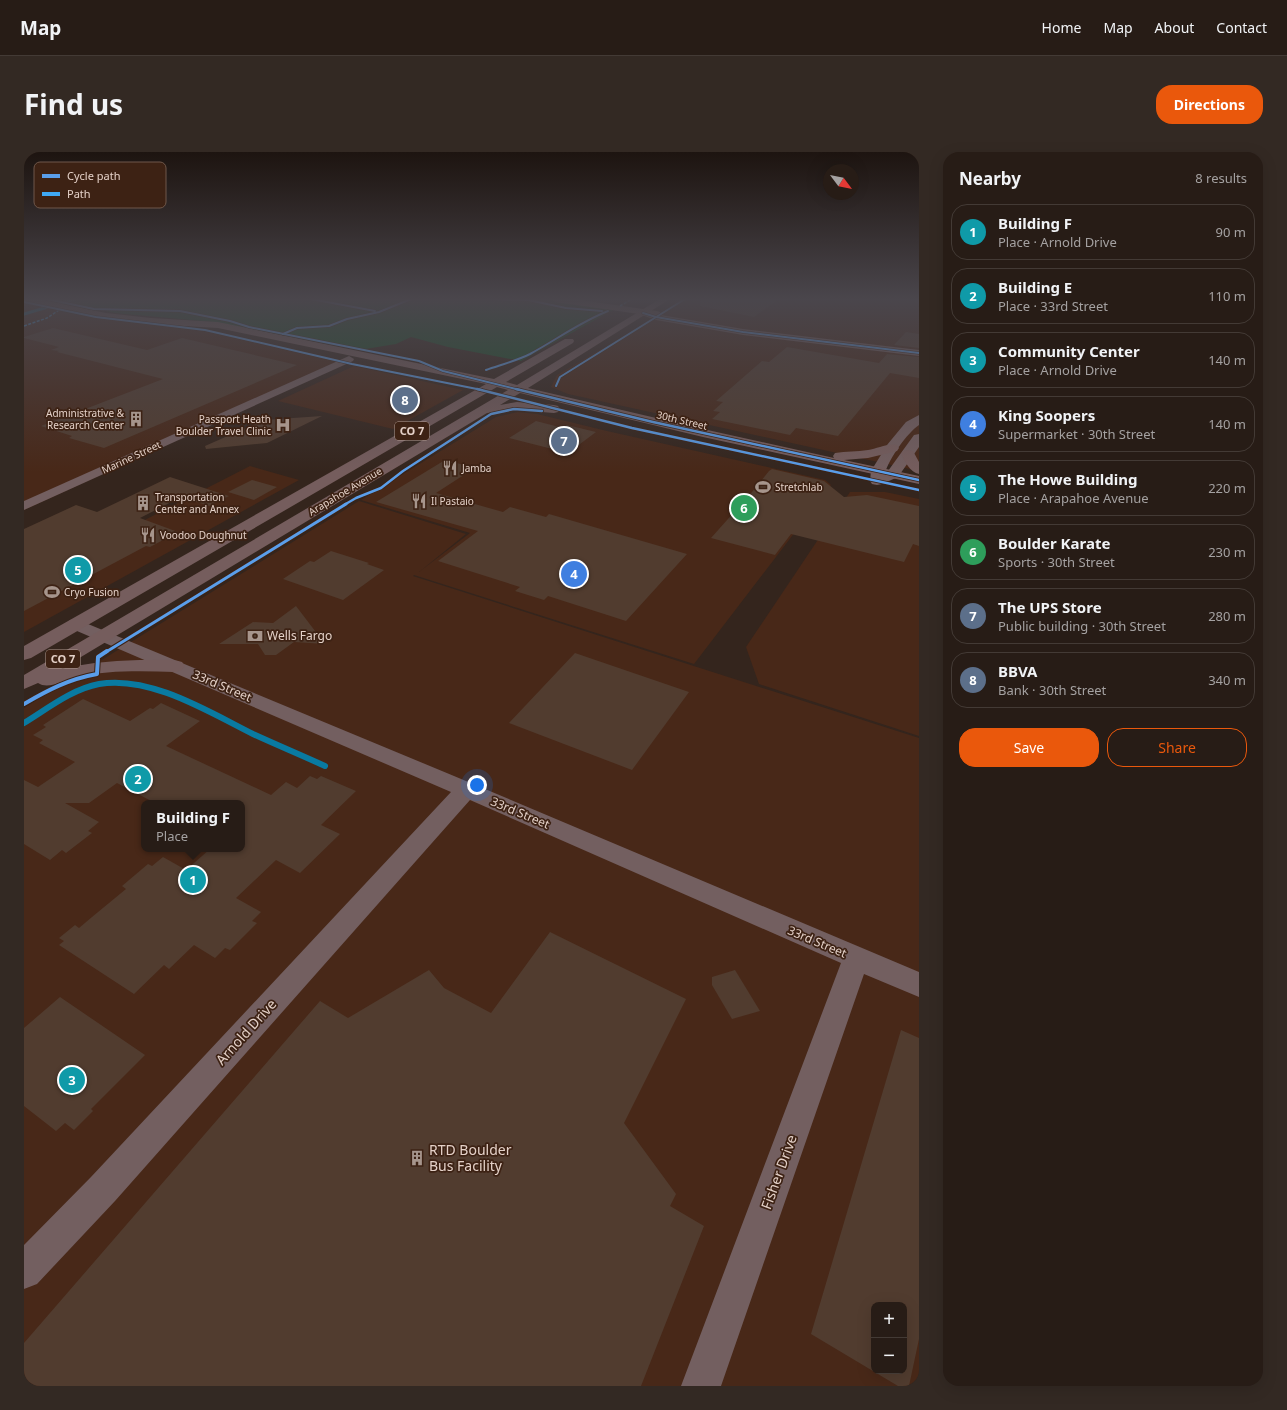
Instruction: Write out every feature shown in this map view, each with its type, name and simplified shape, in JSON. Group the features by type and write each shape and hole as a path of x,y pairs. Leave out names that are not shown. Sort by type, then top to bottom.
{"main road":[{"name":"30th Street","path":"338,357 483,390 640,430 878,476 893,474 919,480"},
{"name":"30th Street","path":"372,357 496,383 581,405 788,452 878,476 919,490"},
{"name":"Arapahoe Avenue","path":"24,654 542,357"},
{"name":"Arapahoe Avenue","path":"24,683 572,357"},
{"path":"455,374 495,372 526,366"},
{"path":"550,370 543,380 545,388 554,394 581,405"},
{"path":"475,415 497,408 512,406 558,410"},
{"path":"788,452 847,456 868,454 892,448"},
{"path":"908,454 910,461 919,470"},
{"path":"24,689 58,676 98,667 175,666"}],"street":[{"name":"Marine Street","path":"24,506 349,359"},
{"path":"878,476 892,448 910,425 919,419"},
{"path":"893,474 919,438"},
{"name":"33rd Street","path":"76,624 466,790 919,986"},
{"name":"Arnold Drive","path":"24,1271 103,1189 466,790"},
{"name":"Fisher Drive","path":"701,1386 856,959"}],"shaded area":[{"path":"24,357 318,357 346,363 24,510"},
{"path":"588,357 919,357 919,471 568,394 551,387 557,375"},
{"path":"354,366 463,390 393,429 278,401"},
{"path":"518,412 537,414 825,480 831,485 694,664 414,575 413,576 919,738 919,1386 24,1386 24,708 359,501 466,534 419,572 470,533 361,500 496,417"},
{"path":"250,466 299,480 24,632 24,582"},
{"path":"850,492 885,492 919,499 919,736 759,684 746,647"}],"green space":[{"path":"498,357 529,357 521,361"}],"building":[{"path":"75,357 261,357 297,365 104,448 69,438 72,436 41,426 163,379"},
{"path":"775,357 842,357 879,363 885,357 919,357 919,378 890,373 838,436 796,428 790,435 712,419 720,412 713,411 723,402 716,401 762,361 769,362"},
{"path":"322,416 267,443 206,449 205,446 264,420"},
{"path":"536,421 563,428 567,425 596,432 568,453 509,438"},
{"path":"445,460 468,466 464,469 470,471 436,493 503,512 510,507 546,517 549,514 687,554 626,621 548,596 544,600 515,591 520,587 438,561 478,531 376,502"},
{"path":"772,469 824,481 844,497 867,495 919,506 919,546 913,544 904,562 791,534 775,555 711,538"},
{"path":"170,477 229,496 209,506 181,497 140,518 178,532 150,547 146,546 24,611 24,529 76,505 97,512"},
{"path":"252,480 277,487 254,500 228,492"},
{"path":"331,551 369,563 367,564 384,570 343,600 283,579 310,561 314,562"},
{"path":"296,606 325,644 294,642 276,655 265,655 258,644 219,644 253,622 273,623"},
{"path":"575,653 689,692 632,770 509,723"},
{"path":"83,699 130,721 161,703 200,721 166,746 271,795 286,782 297,788 310,776 317,779 321,776 356,791 321,825 340,834 300,873 276,860 236,898 261,912 252,921 257,923 230,950 225,948 215,958 194,945 169,969 164,965 134,994 59,945 64,941 59,938 75,925 79,928 126,889 122,886 148,864 152,866 163,857 186,870 207,852 245,852 245,800 149,800 117,783 89,803 65,803 99,822 88,831 92,833 66,853 62,850 50,860 24,844 24,780 38,787 75,762 39,743 43,740 33,735 46,727 43,725"},
{"name":"RTD Boulder Bus Facility","path":"550,932 686,999 624,1123 676,1194 670,1206 704,1226 641,1386 24,1386 24,1343 320,1001 348,1018 429,970 444,988 491,1013"},
{"path":"735,970 760,1011 732,1019 712,985 712,977"},
{"path":"60,997 145,1055 91,1109 93,1111 74,1130 65,1123 56,1131 24,1106 24,1028"},
{"path":"901,1030 919,1038 919,1339 909,1386 898,1386 878,1374 907,1374 907,1302 871,1302 871,1370 811,1334"}],"waterway":[{"path":"24,723 60,700 79,690 99,684 118,683 138,685 179,697 253,734 325,766"}],"cycle path":[{"path":"319,357 483,390 632,428 919,490"},
{"path":"397,357 419,361 443,371 653,422 919,480"},
{"path":"486,370 524,357"},
{"path":"556,386 560,377 593,357"},
{"path":"24,704 59,684 76,678 97,674 98,657 356,498 381,488 403,471 491,414 514,409 542,411"}],"place":[{"name":"BBVA","path":"405,400"},
{"name":"Administrative & Research Center","path":"136,419"},
{"name":"Passport Heath Boulder Travel Clinic","path":"283,425"},
{"name":"The UPS Store","path":"564,441"},
{"name":"Jamba","path":"450,468"},
{"name":"Stretchlab","path":"763,487"},
{"name":"Il Pastaio","path":"419,501"},
{"name":"Transportation Center and Annex","path":"143,503"},
{"name":"Boulder Karate","path":"744,508"},
{"name":"Voodoo Doughnut","path":"148,535"},
{"name":"The Howe Building","path":"78,570"},
{"name":"King Soopers","path":"574,574"},
{"name":"Cryo Fusion","path":"52,592"},
{"name":"Wells Fargo","path":"255,636"},
{"name":"Building E","path":"138,779"},
{"name":"Building F","path":"193,880"},
{"name":"Community Center","path":"72,1080"},
{"name":"RTD Boulder Bus Facility","path":"417,1158"}]}
